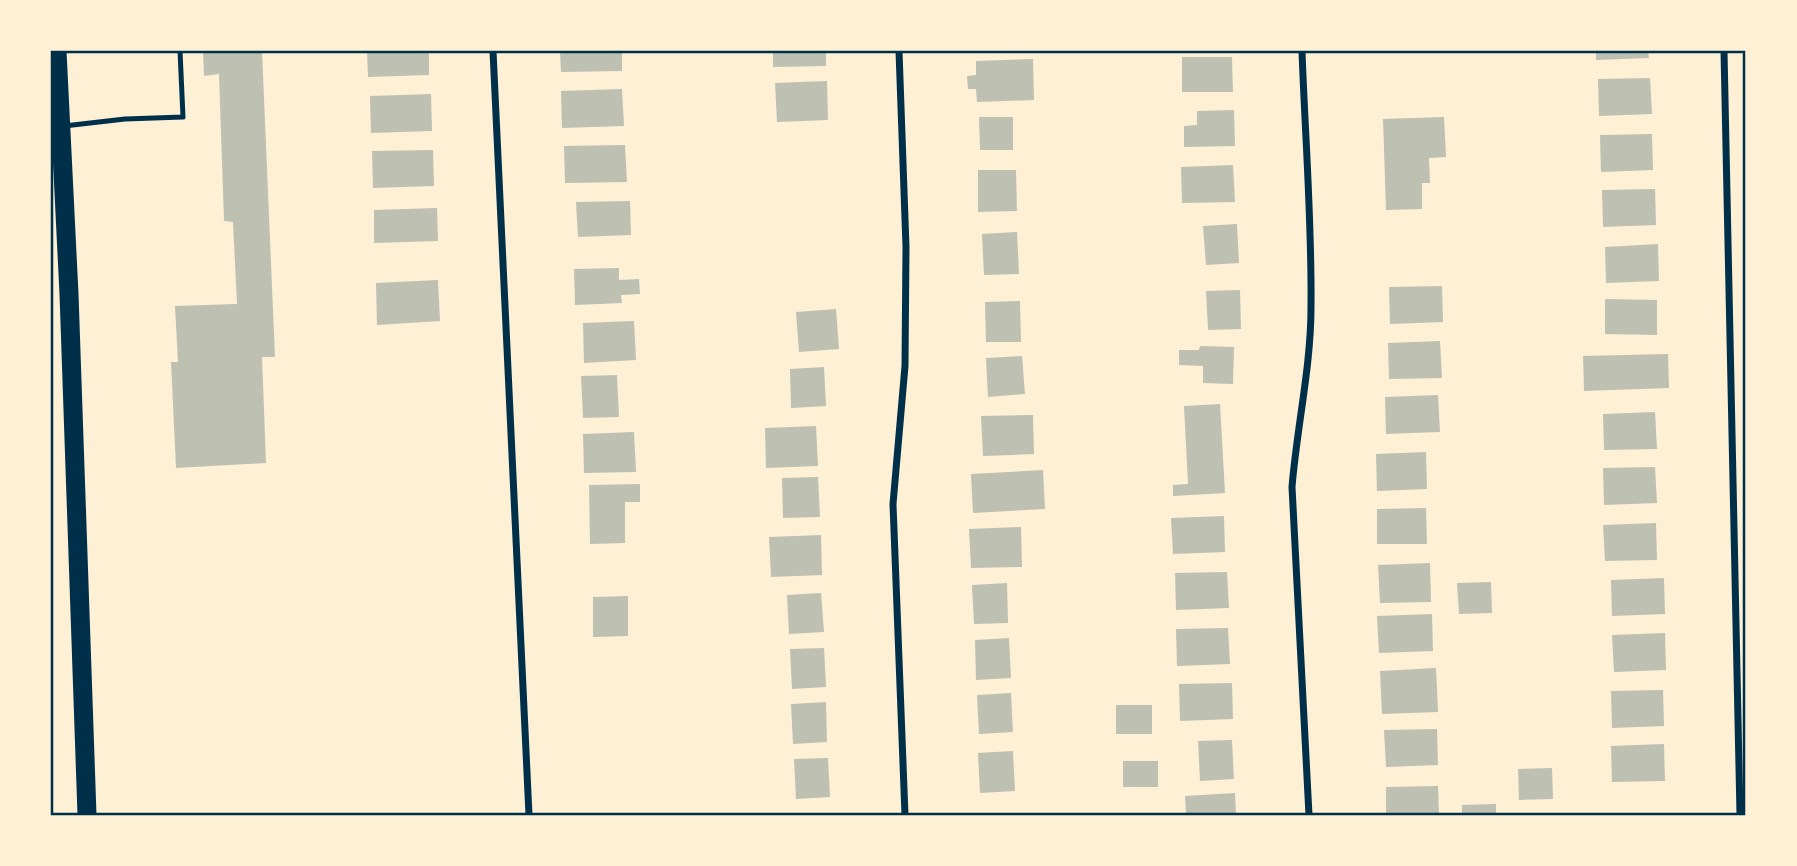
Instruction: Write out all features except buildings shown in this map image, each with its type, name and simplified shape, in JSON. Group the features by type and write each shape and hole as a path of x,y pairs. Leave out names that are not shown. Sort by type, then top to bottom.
{"highway":[{"path":"57,51 56,133 83,659 87,815"}],"street":[{"path":"493,51 528,815"},
{"path":"899,51 906,247 905,366 893,504 905,815"},
{"path":"1302,51 1311,307 1309,358 1295,445 1292,487 1308,815"},
{"path":"1724,51 1740,815"}],"lane":[{"path":"56,133 125,119 183,117 180,51"}]}
